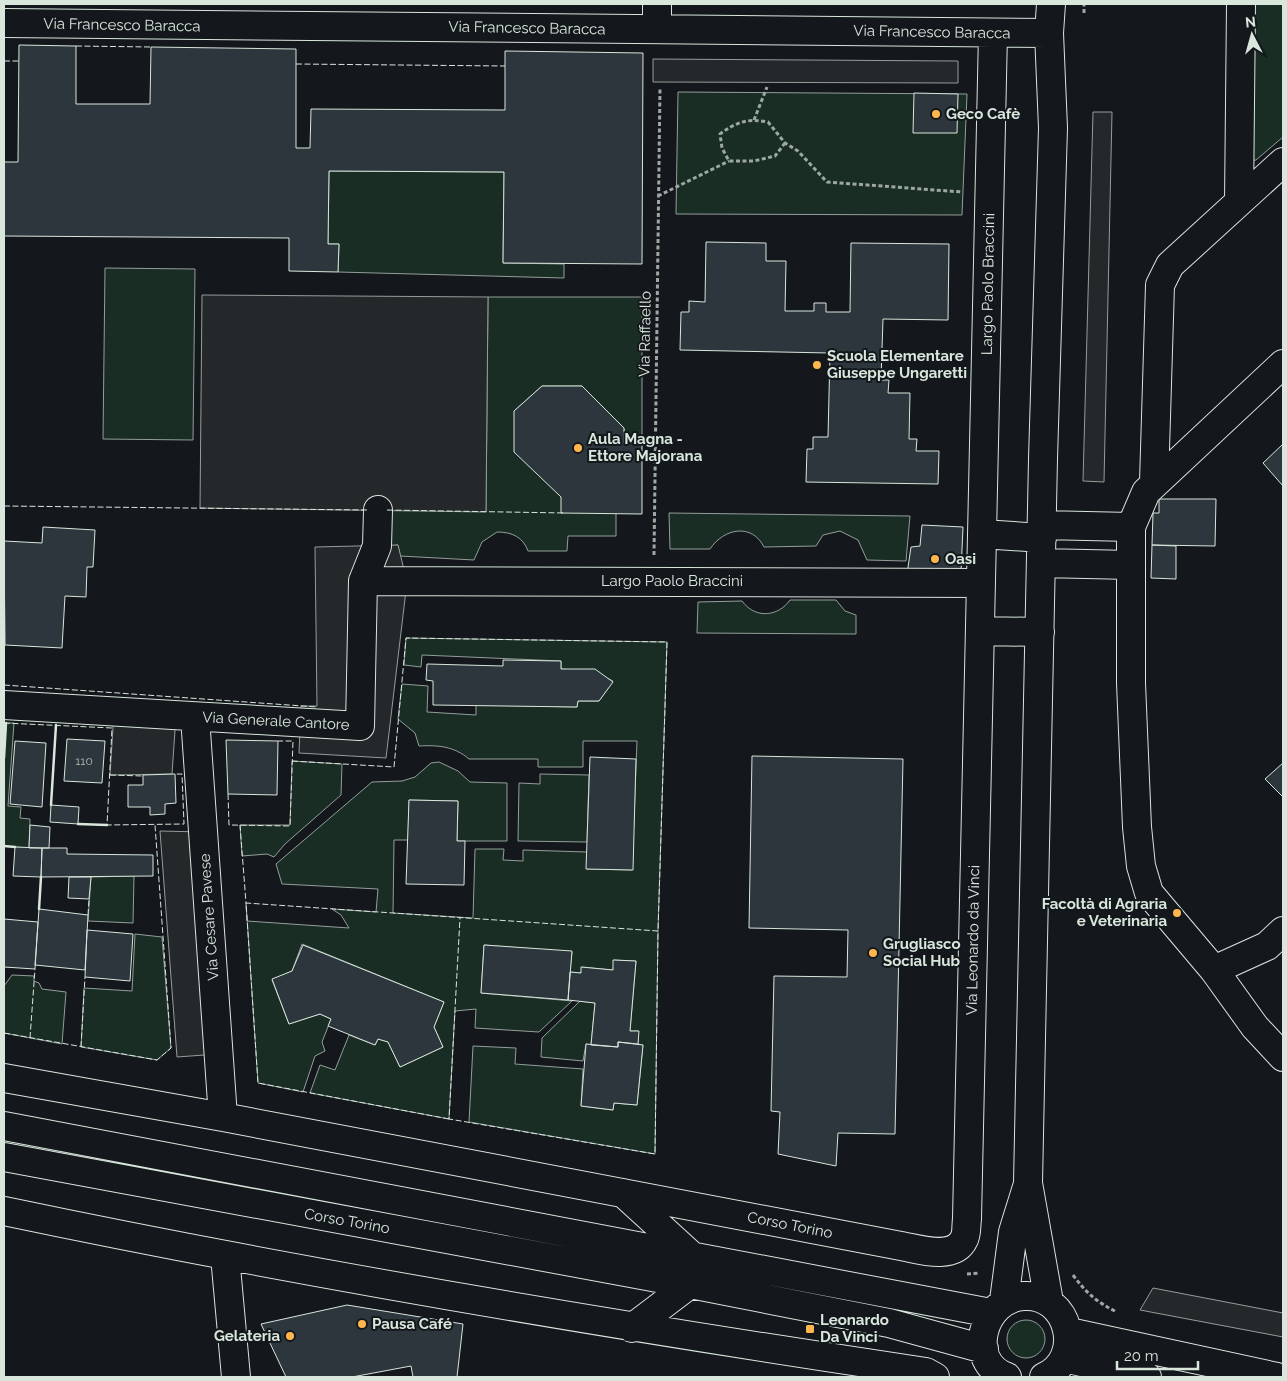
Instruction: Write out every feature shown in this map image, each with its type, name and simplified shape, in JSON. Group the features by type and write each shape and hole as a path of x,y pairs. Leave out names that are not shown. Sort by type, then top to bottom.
{"street":[{"path":"1050,1372 1069,1346 1069,1332 1064,1319 1049,1302 1028,1183 1053,128 1051,4"},
{"path":"1239,202 1241,4"},
{"name":"Via Francesco Baracca","path":"4,24 211,15 657,17 994,33 1050,33"},
{"name":"Largo Paolo Braccini","path":"980,631 994,33"},
{"path":"1154,482 1160,285 1170,265 1283,162"},
{"path":"1283,364 1154,482 1146,492 1131,527 1130,683 1137,827 1142,866 1149,893 1214,970 1255,1027 1283,1057"},
{"name":"Via Generale Cantore","path":"4,705 360,726 363,580 377,546 378,510"},
{"path":"1042,542 1131,527"},
{"path":"982,534 1042,542 1131,565"},
{"name":"Largo Paolo Braccini","path":"363,580 981,583"},
{"path":"980,631 1040,632"},
{"name":"Via Leonardo da Vinci","path":"957,1247 964,1239 967,1219 980,631"},
{"name":"Via Cesare Pavese","path":"195,717 223,1117"},
{"path":"1214,970 1267,946 1283,930"},
{"name":"Corso Torino","path":"4,1078 223,1117 934,1252 946,1252 957,1247"},
{"name":"Corso Torino","path":"4,1108 31,1131"},
{"name":"Corso Torino","path":"4,1126 693,1256 997,1307 1026,1296 1049,1302"},
{"name":"Corso Torino","path":"4,1157 690,1284 889,1323 984,1349"},
{"path":"1005,1377 988,1360 984,1349 985,1325 997,1307 1013,1232 1028,1183"},
{"path":"623,1193 693,1256"},
{"path":"4,1211 225,1256 632,1328 926,1372 935,1377"},
{"path":"225,1256 236,1377"},
{"path":"632,1328 690,1284"},
{"path":"1069,1332 1277,1377"},
{"path":"1050,1372 1146,1377"}],"path":[{"path":"1084,4 1084,13"},
{"name":"Via Raffaello","path":"654,581 660,87"},
{"path":"754,120 768,87"},
{"path":"728,161 722,148 720,134 734,124 754,120 768,122 785,143 798,151 827,182 990,194"},
{"path":"658,196 728,161 754,161 775,156 785,143"}],"green space":[{"path":"1245,4 1283,4 1283,137 1256,160 1243,162"},
{"path":"678,92 967,94 962,215 676,214"},
{"path":"329,171 504,172 503,263 564,264 564,278 338,272 339,244 328,244"},
{"path":"105,268 195,269 193,440 103,439"},
{"path":"488,297 642,297 642,443 624,443 624,428 582,386 542,386 514,411 616,513 616,536 568,536 567,551 528,551 523,542 516,536 497,532 482,542 474,560 400,556 398,545 389,546 390,510 486,511"},
{"path":"669,513 910,516 906,561 867,560 858,540 840,531 823,535 816,546 764,547 759,539 752,534 738,531 723,536 710,549 670,549"},
{"path":"790,600 836,600 845,611 856,615 856,634 697,633 698,602 742,601 753,611 766,614 779,610"},
{"path":"406,638 667,642 658,931 655,1154 469,1122 473,1046 516,1048 515,1064 583,1069 581,1106 613,1110 614,1103 637,1105 643,1045 638,1044 638,1031 630,1031 636,961 614,960 613,970 582,967 581,973 570,972 572,952 484,945 481,993 572,1001 539,1032 475,1028 476,1009 455,1011 449,1119 310,1093 320,1065 335,1070 349,1035 375,1045 378,1039 388,1042 400,1067 443,1047 434,1027 444,1002 302,944 292,971 272,980 289,1024 320,1014 331,1019 322,1042 325,1051 315,1056 303,1092 258,1083 247,921 349,928 341,915 332,909 376,912 378,889 282,884 276,864 372,782 402,781 415,777 431,763 439,762 458,771 470,782 507,783 507,841 457,841 458,801 409,800 408,840 394,840 393,913 473,918 475,849 504,849 503,860 523,861 523,850 587,852 587,869 632,870 637,741 583,741 583,767 538,767 538,759 469,759 457,751 445,747 419,746 415,733 398,719 402,684 428,686 427,712 476,715 476,705 577,707 578,701 599,701 613,681 595,672 561,669 561,661 422,655 421,667 404,665"},
{"path":"6,723 14,723 8,806 21,807 20,818 30,819 29,848 4,846"},
{"path":"292,761 342,764 341,795 285,844 274,857 267,854 242,856 240,825 290,825"},
{"path":"540,774 589,775 587,842 518,841 519,783 540,784"},
{"path":"134,876 133,923 88,921 91,877"},
{"path":"135,934 162,937 171,1048 157,1060 81,1047 84,988 132,991"},
{"path":"12,975 34,976 34,981 39,983 42,989 66,992 62,1044 4,1033 4,986"},
{"path":"580,1001 595,1003 591,1045 586,1044 583,1061 541,1057 542,1038"},
{"path":"1026,1320 1033,1321 1039,1326 1044,1332 1044,1346 1039,1352 1033,1357 1026,1358 1019,1357 1013,1352 1008,1346 1007,1339 1008,1332 1013,1326 1019,1321"}],"shaded area":[{"path":"653,59 958,61 958,83 653,82"},
{"path":"1093,112 1112,112 1104,482 1083,481"},
{"path":"202,295 488,297 486,512 200,508"},
{"path":"398,545 407,582 386,758 299,753 301,706 317,706 315,547"},
{"path":"114,712 176,716 172,774 110,775"},
{"path":"160,831 203,832 218,1054 177,1057"},
{"path":"1153,1288 1283,1313 1283,1337 1140,1310"}],"building":[{"path":"19,45 76,46 76,104 150,104 151,47 296,49 296,148 310,148 311,109 505,110 505,51 643,53 642,264 503,263 504,172 329,171 328,244 339,244 338,272 289,271 289,238 4,236 4,162 18,162"},
{"name":"Geco Cafè","path":"914,93 958,94 957,133 913,133"},
{"path":"706,242 766,243 766,261 786,261 785,311 814,311 814,303 826,303 826,312 850,312 851,243 949,244 948,320 883,319 881,380 889,380 888,393 910,393 909,439 917,439 916,451 939,451 938,484 806,482 807,449 813,449 813,437 828,437 830,353 680,350 681,312 689,312 689,301 705,302"},
{"name":"Aula Magna - Ettore Majorana","path":"542,386 582,386 624,428 624,443 642,443 642,514 561,513 561,497 514,452 514,411"},
{"path":"1283,444 1283,486 1263,463"},
{"path":"1159,499 1216,499 1215,546 1152,545 1153,513 1159,513"},
{"name":"Oasi","path":"922,525 963,527 961,572 907,574 911,547 920,546"},
{"path":"43,527 95,530 93,567 87,567 86,597 65,596 62,648 5,645 4,541 42,543"},
{"path":"1152,545 1176,546 1176,579 1151,578"},
{"path":"503,660 561,661 561,669 595,669 613,682 599,701 578,701 577,707 433,705 433,681 426,680 427,664 503,666"},
{"path":"67,739 105,741 102,783 64,781"},
{"path":"226,740 278,741 277,795 228,794"},
{"path":"15,741 46,743 42,807 10,804"},
{"name":"Grugliasco Social Hub","path":"752,756 903,759 895,1134 838,1133 836,1166 778,1154 780,1112 771,1111 774,976 847,977 848,930 749,928"},
{"path":"590,757 636,759 633,870 586,869"},
{"path":"1283,763 1283,797 1265,779"},
{"path":"175,774 176,803 165,804 165,814 150,815 150,807 128,807 128,785 143,785 143,775"},
{"path":"409,800 458,801 457,841 465,841 464,885 406,884"},
{"path":"51,805 79,807 78,824 50,822"},
{"path":"30,825 50,827 49,848 29,848"},
{"path":"15,847 42,848 41,877 13,876"},
{"path":"42,848 67,848 67,854 153,855 153,876 41,877"},
{"path":"69,877 91,877 89,899 68,898"},
{"path":"39,909 88,915 85,970 35,965"},
{"path":"4,919 38,922 35,969 4,967"},
{"path":"87,930 133,934 130,981 85,977"},
{"path":"303,945 444,1002 434,1027 443,1047 400,1067 388,1042 378,1039 375,1045 328,1026 331,1019 320,1014 289,1024 272,979 292,971"},
{"path":"484,945 572,951 568,1000 481,993"},
{"path":"613,960 636,961 630,1031 639,1031 638,1044 618,1042 618,1047 591,1045 595,1003 568,1000 570,972 581,973 581,967 613,970"},
{"path":"618,1042 643,1045 637,1105 614,1103 613,1110 581,1106 586,1044 618,1047"},
{"path":"347,1305 463,1324 457,1377 413,1377 411,1366 352,1377 286,1377 261,1324"}],"fence":[{"path":"76,46 151,47"},
{"path":"4,61 19,61"},
{"path":"296,64 505,66"},
{"path":"4,506 367,510"},
{"path":"387,510 565,513"},
{"path":"292,761 394,767 406,638 667,642 658,931"},
{"path":"4,685 317,707"},
{"path":"4,723 112,728 107,825 184,824 182,774 175,774"},
{"path":"228,794 229,825 290,826 293,741 278,741"},
{"path":"110,775 143,776"},
{"path":"4,1033 157,1060 171,1048 155,825"},
{"path":"240,825 246,903"},
{"path":"88,915 89,899"},
{"path":"449,1119 258,1083 246,903 658,931 655,1154 449,1119 460,918"},
{"path":"30,1038 35,969"},
{"path":"81,1047 85,977"}],"wall":[{"path":"4,758 6,723"},
{"path":"51,805 56,725"},
{"path":"78,824 107,825"},
{"path":"4,846 15,847"},
{"path":"39,909 41,877"}],"place":[{"name":"Geco Cafè","path":"936,114"},
{"name":"Scuola Elementare Giuseppe Ungaretti","path":"817,365"},
{"name":"Aula Magna - Ettore Majorana","path":"578,448"},
{"name":"Oasi","path":"935,559"},
{"name":"Facoltà di Agraria e Veterinaria","path":"1177,913"},
{"name":"Grugliasco Social Hub","path":"873,953"},
{"name":"Pausa Café","path":"362,1324"},
{"name":"Leonardo Da Vinci","path":"810,1329"},
{"name":"Gelateria","path":"290,1336"}]}
